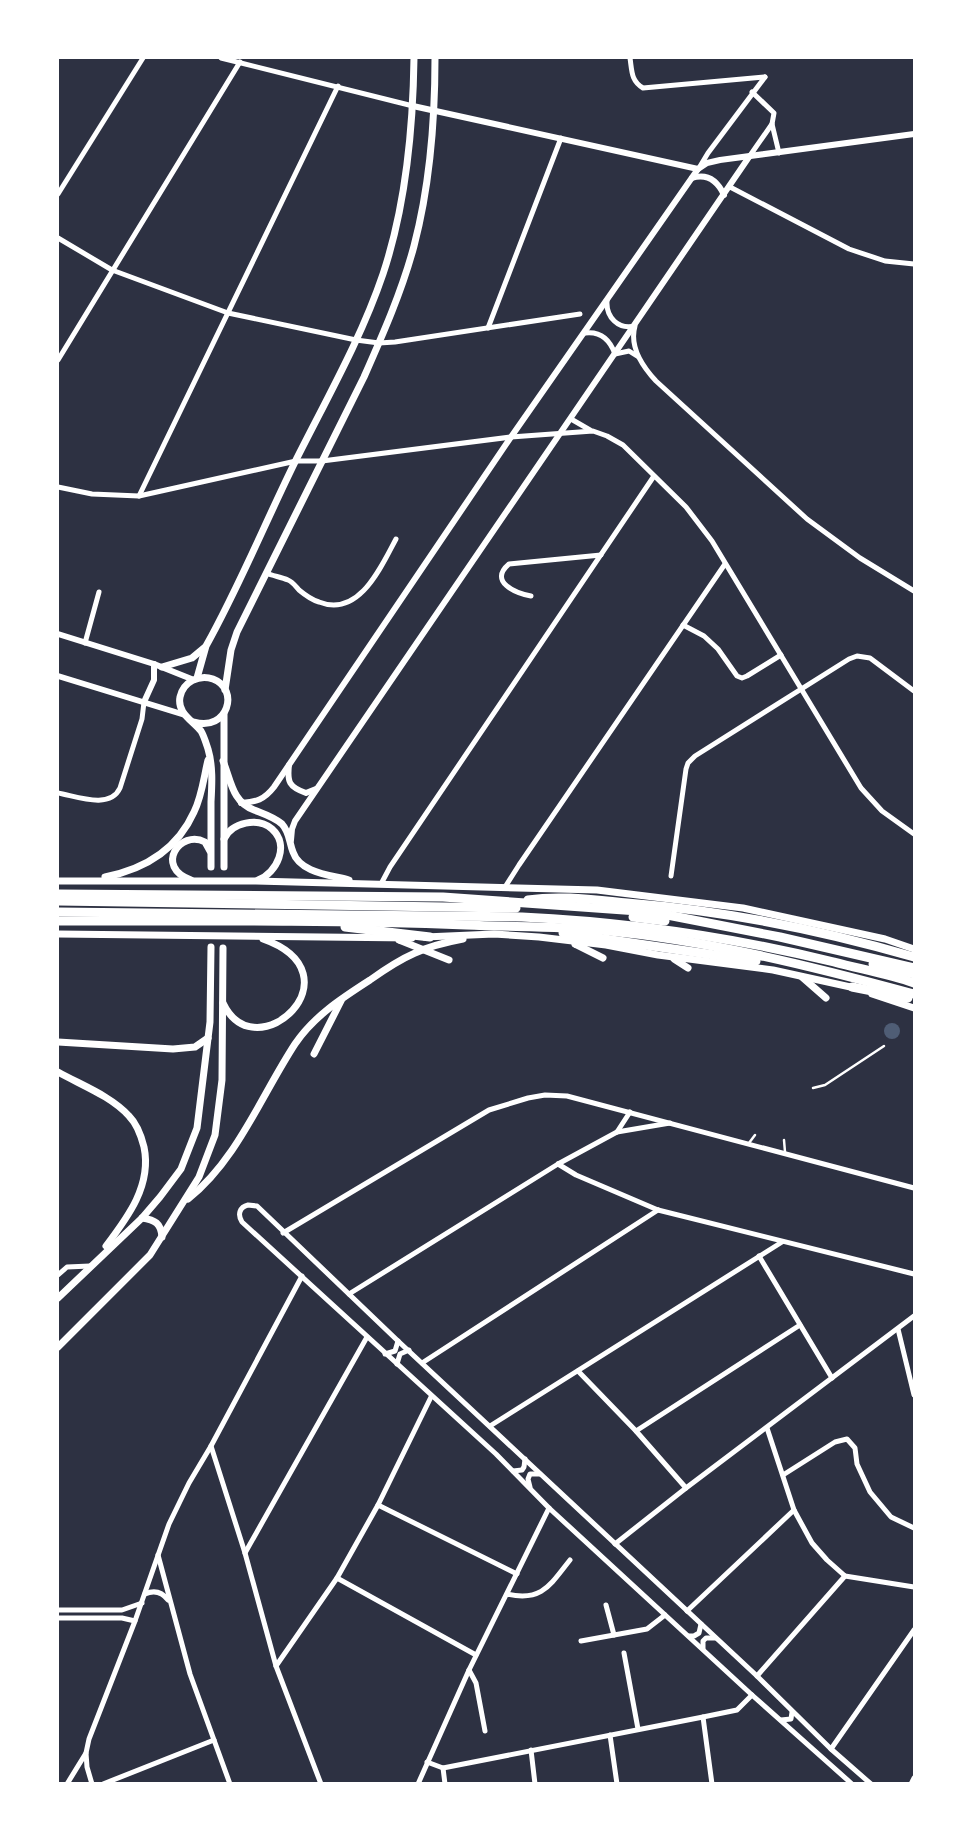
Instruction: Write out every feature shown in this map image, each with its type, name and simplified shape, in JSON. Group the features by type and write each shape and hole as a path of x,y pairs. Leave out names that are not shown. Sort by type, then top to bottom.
{"highway":[{"path":"58,894 443,897 602,910 652,912 780,937 914,968"},
{"path":"483,907 545,898 592,899 676,906 760,919 850,939 914,957"},
{"path":"58,901 483,907 561,910 656,919 808,948 914,974"},
{"path":"58,912 575,919 638,925 797,953 914,983"},
{"path":"472,917 593,938 767,962 848,980 914,999"},
{"path":"58,921 291,921 599,930 680,940 722,948 827,970 914,994"},
{"path":"291,921 430,937"},
{"path":"852,988 914,999"}],"main road":[{"path":"224,714 210,724 202,725 194,722 185,716 180,703 183,689 195,679 206,646 356,340 383,274 396,226 404,183 413,106 414,58"},
{"path":"225,690 229,657 234,641 379,343 403,280 418,230 426,185 435,110 435,58"},
{"path":"162,667 192,658 206,646"},
{"path":"195,679 211,678 222,685 228,702 224,714 224,867"},
{"path":"194,722 202,733 209,752 212,775 211,867"},
{"path":"91,880 124,873 141,867 154,859 184,830 195,811 209,752"},
{"path":"223,761 233,789 241,803 278,821 284,827 291,840 295,856 301,863 310,869 325,874 361,883"},
{"path":"223,841 233,828 245,824 265,825 276,834 280,846 279,861 271,872 256,881"},
{"path":"202,881 178,874 173,867 172,858 181,845 195,839 205,842 211,854"},
{"path":"58,881 256,881 596,890 743,908 885,939 914,949"},
{"path":"58,934 397,938 494,934 606,945 671,957 773,970 852,988 914,1008"},
{"path":"184,1203 203,1187 231,1151 296,1043 320,1016 396,962 424,950 450,942 494,934"},
{"path":"222,1000 225,1007 236,1019 247,1025 260,1027 272,1025 282,1020 292,1013 299,1004 303,982 298,963 280,946 256,937"},
{"path":"397,938 449,960"},
{"path":"570,941 603,958"},
{"path":"58,1298 142,1218 160,1197 180,1168 197,1128 208,1038 211,948"},
{"path":"58,1347 150,1254 199,1177 214,1135 222,1080 223,948"},
{"path":"671,957 688,968"},
{"path":"802,976 826,998"},
{"path":"314,1054 343,998"},
{"path":"58,1042 173,1049 195,1047 208,1038"},
{"path":"58,1072 112,1102 129,1115 140,1133 146,1158 145,1178 136,1202 124,1223 93,1263"},
{"path":"142,1218 159,1224 162,1237"}],"street":[{"path":"58,194 143,58"},
{"path":"221,58 413,106 698,169 707,163 720,160 914,134"},
{"path":"241,803 256,802 268,795 511,437 585,333 708,153 765,77 643,88 632,77 630,58"},
{"path":"58,360 240,62"},
{"path":"139,496 338,86"},
{"path":"752,92 774,113 772,124 779,153"},
{"path":"291,840 295,822 772,124"},
{"path":"488,328 561,138"},
{"path":"692,178 706,176 714,180 724,195"},
{"path":"730,187 849,249 885,262 914,264"},
{"path":"58,238 112,270 228,313 356,340 379,343 580,314"},
{"path":"607,301 607,311 616,323 625,327 635,326"},
{"path":"635,326 634,342 639,357 656,381 789,504 842,546 914,591"},
{"path":"585,333 595,333 604,337 611,345 615,354"},
{"path":"615,354 629,351 639,357"},
{"path":"571,419 623,445 696,518 866,795 882,811 914,834"},
{"path":"58,487 92,494 139,496 296,461 322,461 511,437 593,431"},
{"path":"381,884 390,867 654,476"},
{"path":"266,574 288,580 307,596 319,602 331,606 343,605 358,597 370,582 396,539"},
{"path":"531,596 518,594 503,582 502,575 509,564 601,555"},
{"path":"505,887 725,564"},
{"path":"85,643 99,592"},
{"path":"683,625 704,636 718,649 737,676 742,678 780,655"},
{"path":"58,634 195,679"},
{"path":"672,876 688,763 695,756 849,659 862,656 870,658 914,692"},
{"path":"58,793 102,801 116,795 142,720 144,702 154,680 154,664"},
{"path":"58,676 185,716"},
{"path":"289,764 288,777 290,783 297,790 306,794 314,791 320,785"},
{"path":"283,1233 489,1110 528,1098 545,1095 568,1096 786,1152 914,1188"},
{"path":"617,1132 630,1112"},
{"path":"349,1294 558,1164 617,1132 672,1123"},
{"path":"558,1164 576,1175 658,1210 914,1274"},
{"path":"852,1784 665,1615 549,1508 513,1471 242,1222 240,1210 244,1206 254,1205 757,1676 831,1750 871,1784"},
{"path":"422,1363 658,1210"},
{"path":"490,1426 782,1242"},
{"path":"759,1256 832,1378"},
{"path":"58,1275 67,1267 93,1263"},
{"path":"92,1784 87,1768 86,1753 89,1738 142,1603 173,1516 189,1483 211,1446 302,1276"},
{"path":"615,1544 914,1316"},
{"path":"636,1431 800,1324"},
{"path":"898,1329 914,1396"},
{"path":"245,1553 367,1337"},
{"path":"385,1354 395,1351 398,1341"},
{"path":"396,1364 400,1354 409,1350"},
{"path":"578,1371 636,1431 686,1488"},
{"path":"276,1666 337,1578 378,1505 431,1397"},
{"path":"767,1428 794,1510 812,1543 845,1576 914,1588"},
{"path":"782,1475 835,1442 847,1439 855,1448 858,1464 870,1492 891,1517 914,1528"},
{"path":"211,1446 245,1553 276,1666 321,1784"},
{"path":"513,1471 522,1470 526,1463 525,1459"},
{"path":"530,1487 528,1479 530,1474 540,1474"},
{"path":"378,1505 517,1574"},
{"path":"418,1784 476,1655 549,1508"},
{"path":"687,1611 794,1510"},
{"path":"158,1555 190,1674 230,1784"},
{"path":"507,1594 522,1598 537,1594 550,1585 570,1560"},
{"path":"757,1676 845,1576"},
{"path":"337,1578 476,1655"},
{"path":"145,1594 159,1593 170,1602"},
{"path":"58,1610 122,1610 142,1603"},
{"path":"606,1605 614,1635"},
{"path":"581,1641 647,1629 665,1615"},
{"path":"58,1618 122,1618 135,1621"},
{"path":"688,1636 694,1636 698,1633 701,1624"},
{"path":"831,1750 914,1630"},
{"path":"703,1650 702,1645 706,1638 715,1638"},
{"path":"624,1653 638,1729"},
{"path":"469,1670 476,1683 485,1730"},
{"path":"427,1762 443,1768 610,1734 703,1718 737,1710 752,1695"},
{"path":"781,1720 791,1719 792,1712"},
{"path":"703,1718 712,1784"},
{"path":"610,1734 618,1784"},
{"path":"104,1784 214,1740"},
{"path":"530,1750 535,1784"},
{"path":"68,1784 86,1753"},
{"path":"443,1768 445,1784"},
{"path":"911,1784 914,1778"}],"lane":[{"path":"813,1088 825,1085 884,1046"},
{"path":"749,1143 754,1135"},
{"path":"784,1140 786,1152"}],"water":[{"path":"889,1023 895,1023 900,1028 898,1037 889,1039 884,1034 884,1028"}]}
